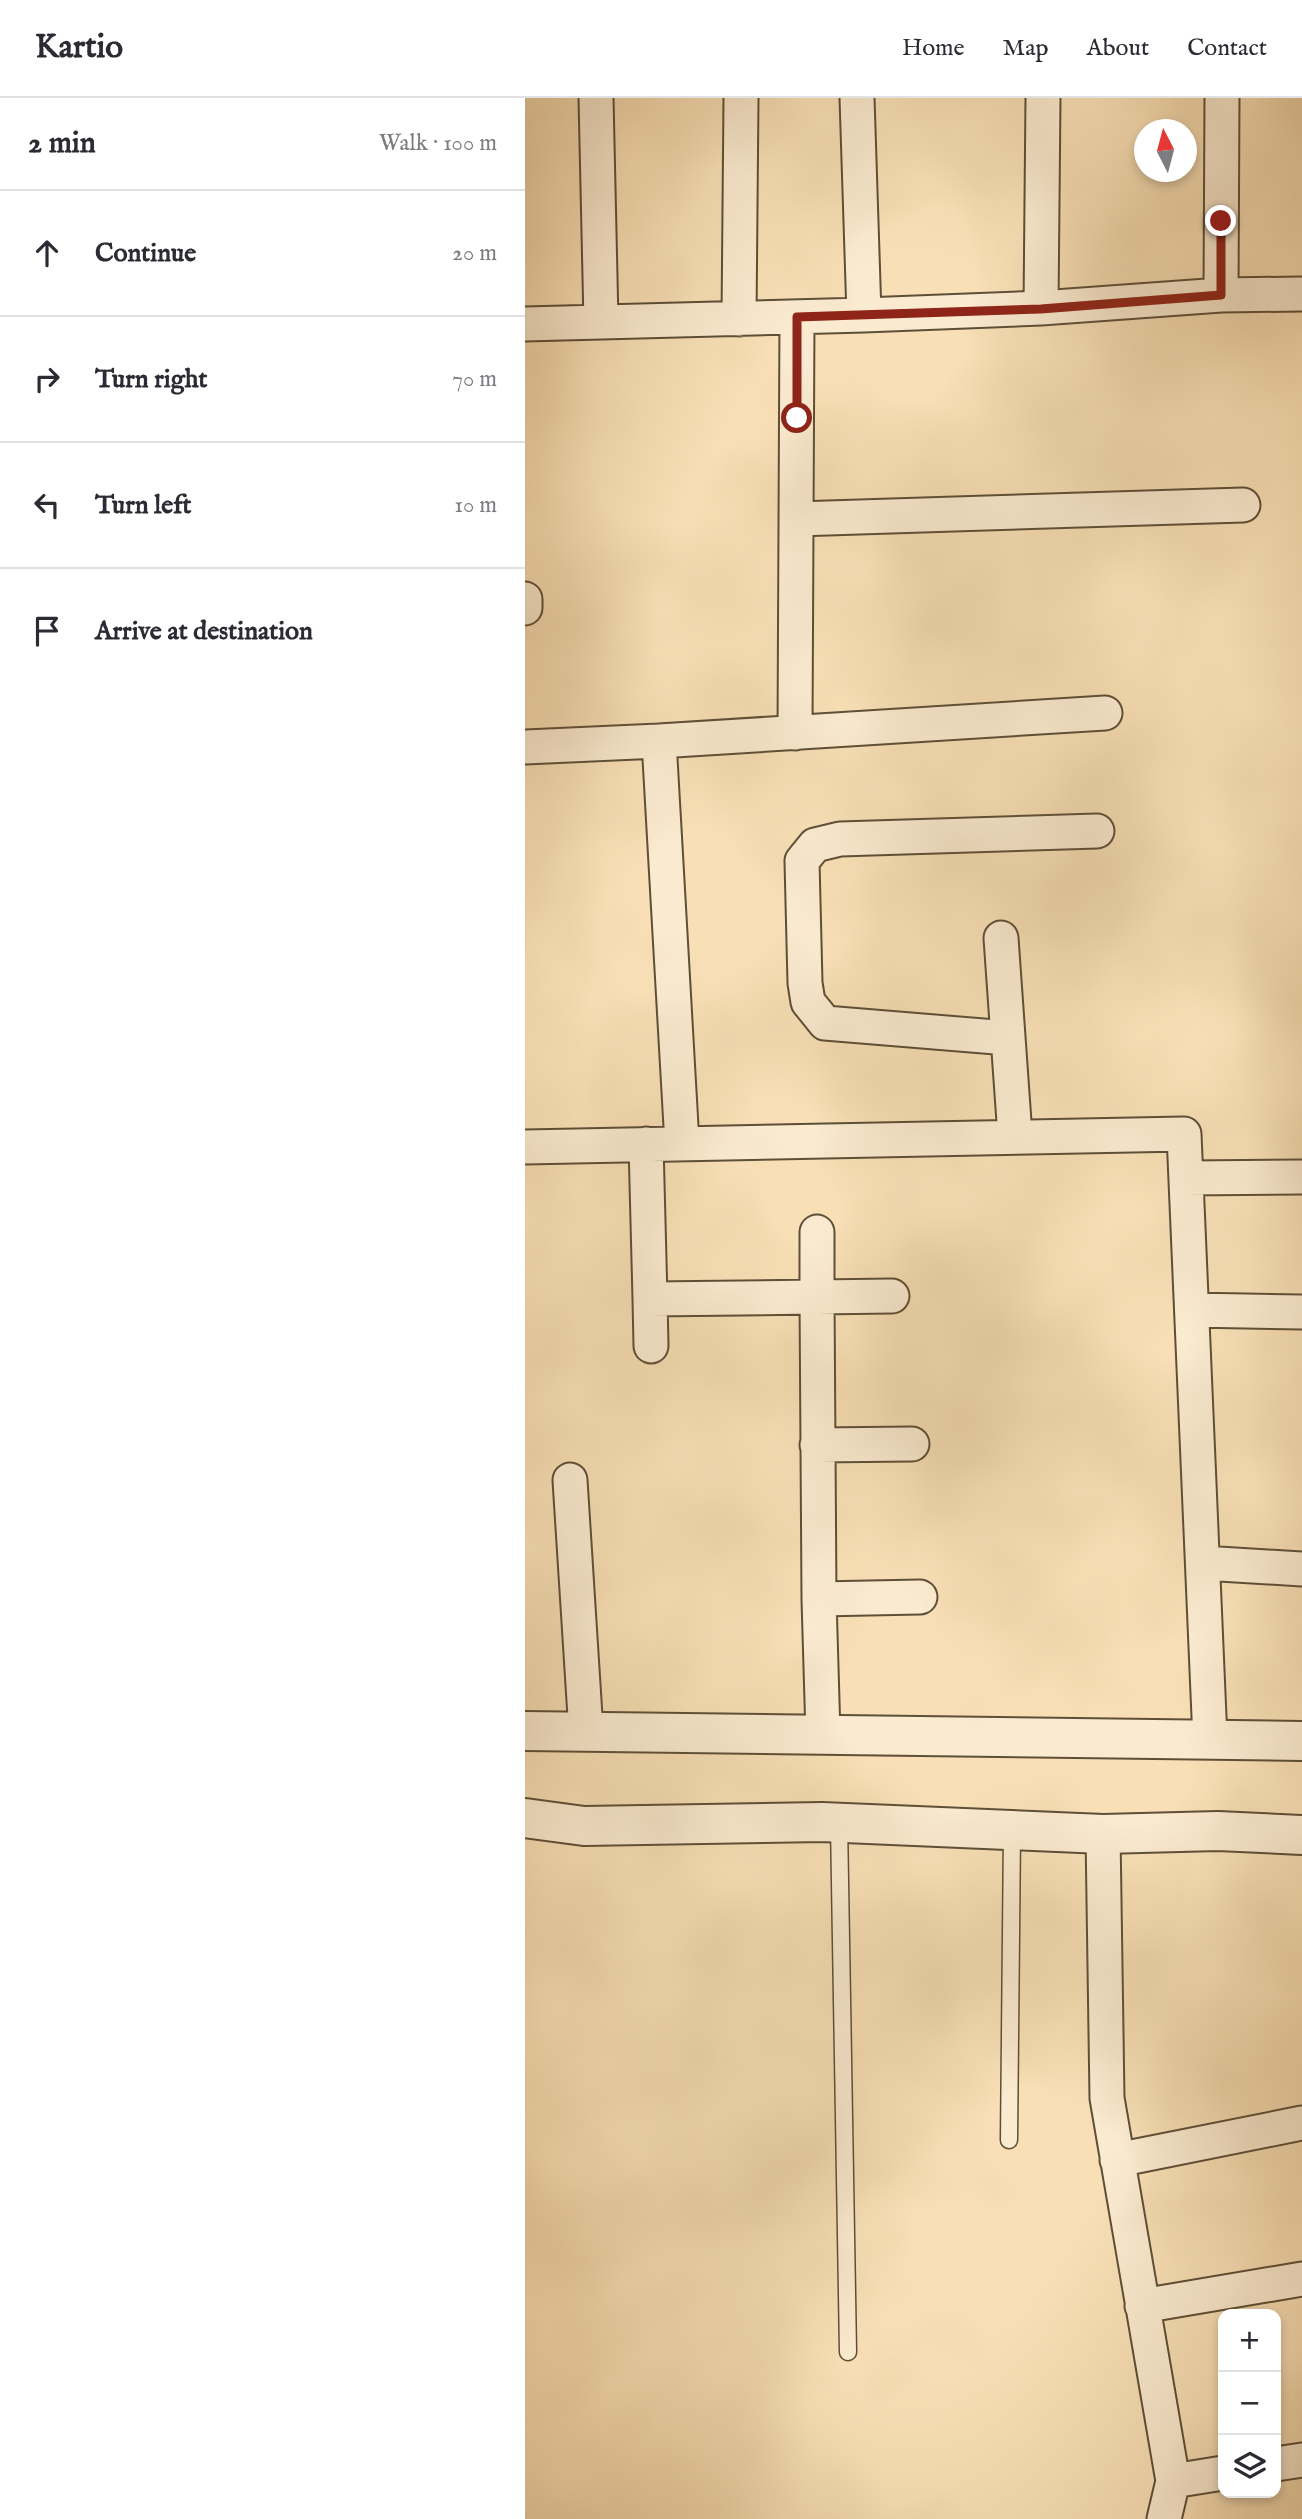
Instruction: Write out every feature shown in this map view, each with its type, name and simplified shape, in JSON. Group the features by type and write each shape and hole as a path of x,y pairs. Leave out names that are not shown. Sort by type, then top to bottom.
{"street":[{"path":"596,98 601,322"},
{"path":"739,319 741,98"},
{"path":"857,98 864,315"},
{"path":"1041,309 1044,98"},
{"path":"1221,295 1222,98"},
{"path":"525,324 1041,309 1221,295 1302,294"},
{"path":"795,733 797,317"},
{"path":"796,519 1243,505"},
{"path":"525,599 525,608"},
{"path":"525,747 1105,713"},
{"path":"659,741 683,1144"},
{"path":"1008,1038 825,1023 808,1002 805,983 802,861 815,845 840,839 1097,831"},
{"path":"1001,938 1015,1136"},
{"path":"525,1147 1184,1134 1210,1740"},
{"path":"646,1144 650,1346"},
{"path":"1186,1178 1302,1177"},
{"path":"817,1232 818,1599 823,1735"},
{"path":"650,1299 892,1296"},
{"path":"1192,1310 1302,1312"},
{"path":"817,1445 912,1444"},
{"path":"570,1480 586,1732"},
{"path":"1203,1563 1302,1569"},
{"path":"818,1599 920,1597"},
{"path":"525,1731 1302,1741"},
{"path":"525,1818 584,1826 839,1823 1012,1828 1103,1834 1218,1831 1302,1835"},
{"path":"1103,1834 1107,2098 1173,2481 1164,2519"},
{"path":"1117,2160 1302,2123"},
{"path":"1142,2306 1302,2279"},
{"path":"1281,2463 1302,2460"},
{"path":"1173,2481 1218,2474"}],"lane":[{"path":"839,1823 848,2352"},
{"path":"1009,2140 1012,1828"}],"route":[{"path":"797,418 797,317 1041,309 1221,295 1221,221"}]}
